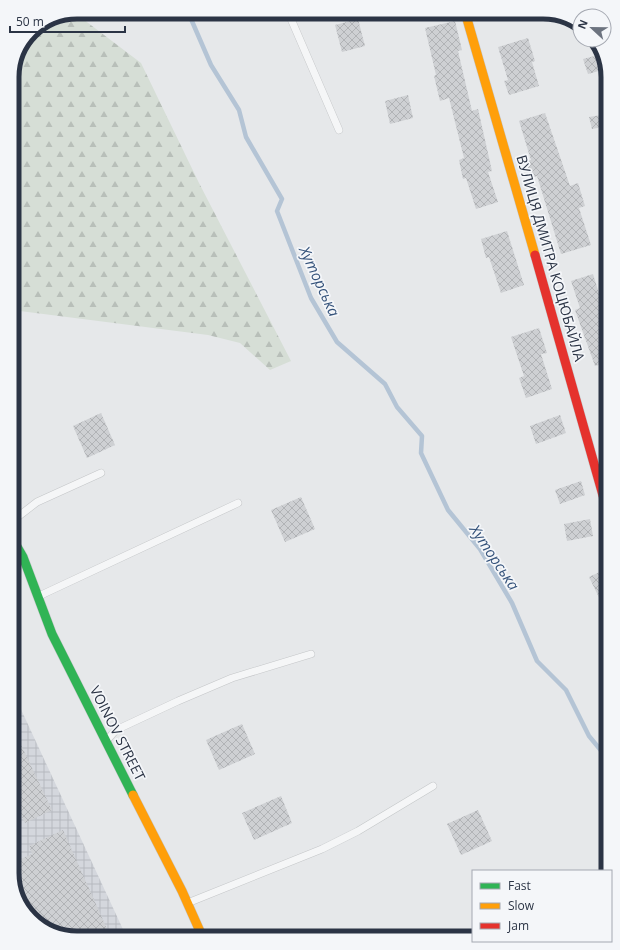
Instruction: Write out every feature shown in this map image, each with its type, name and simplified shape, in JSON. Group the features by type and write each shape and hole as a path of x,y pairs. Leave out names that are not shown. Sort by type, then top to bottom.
{"street":[{"name":"ВУЛИЦЯ ДМИТРА КОЦЮБАЙЛА","path":"468,19 542,274 601,491"},
{"name":"VOINOV STREET","path":"19,549 23,556 52,634 188,903 200,931"}],"lane":[{"path":"291,19 339,130"},
{"path":"19,516 37,502 101,473"},
{"path":"37,597 238,503"},
{"path":"106,741 116,730 232,678 311,654"},
{"path":"188,903 322,849 358,831 433,786"}],"shaded area":[{"path":"19,705 124,931 73,931 55,927 36,914 23,895 19,880"}],"green space":[{"path":"83,19 141,63 199,183 291,361 270,370 240,343 208,335 19,311 19,73 25,51 31,42 39,33 55,23 66,20"}],"building":[{"path":"358,19 365,46 342,52 335,25"},
{"path":"455,21 462,50 458,51 472,111 478,109 492,171 488,172 498,202 476,209 466,178 463,179 459,160 464,158 449,98 440,101 434,76 436,75 425,28"},
{"path":"528,38 535,61 532,62 539,86 509,95 504,81 508,80 498,47"},
{"path":"597,55 601,70 588,74 583,59"},
{"path":"408,95 413,118 390,124 385,101"},
{"path":"545,113 570,186 578,183 585,206 579,208 591,245 561,254 537,176 531,178 526,161 531,160 519,121"},
{"path":"601,115 601,127 592,129 589,117"},
{"path":"507,231 524,285 501,293 489,257 486,258 481,239"},
{"path":"593,274 601,300 601,364 595,366 575,310 580,308 571,281"},
{"path":"539,328 547,353 541,354 552,389 526,398 519,378 524,376 511,337"},
{"path":"101,413 115,445 87,458 73,426"},
{"path":"560,415 566,433 536,444 530,426"},
{"path":"581,481 585,495 560,504 555,490"},
{"path":"301,497 315,529 285,542 271,510"},
{"path":"590,519 593,536 567,541 564,524"},
{"path":"601,571 601,602 589,577"},
{"path":"242,724 255,754 219,770 206,740"},
{"path":"19,741 52,810 25,823 19,811"},
{"path":"281,796 292,823 254,840 242,813"},
{"path":"478,810 492,841 461,855 447,824"},
{"path":"63,830 108,931 73,931 62,929 48,923 36,914 23,895 19,880 19,860 32,854 29,846"}],"waterway":[{"name":"Хуторська","path":"191,19 211,65 239,110 246,137 282,199 277,211 311,298 337,342 385,384 397,407 422,436 421,453 448,510 480,549 512,603 537,661 566,690 589,736 601,751"}],"traffic: fast":[{"path":"19,550 52,634 133,795"}],"traffic: slow":[{"path":"467,19 535,255"},
{"path":"133,795 182,891 200,931"}],"traffic: jam":[{"path":"535,255 601,488"}]}
